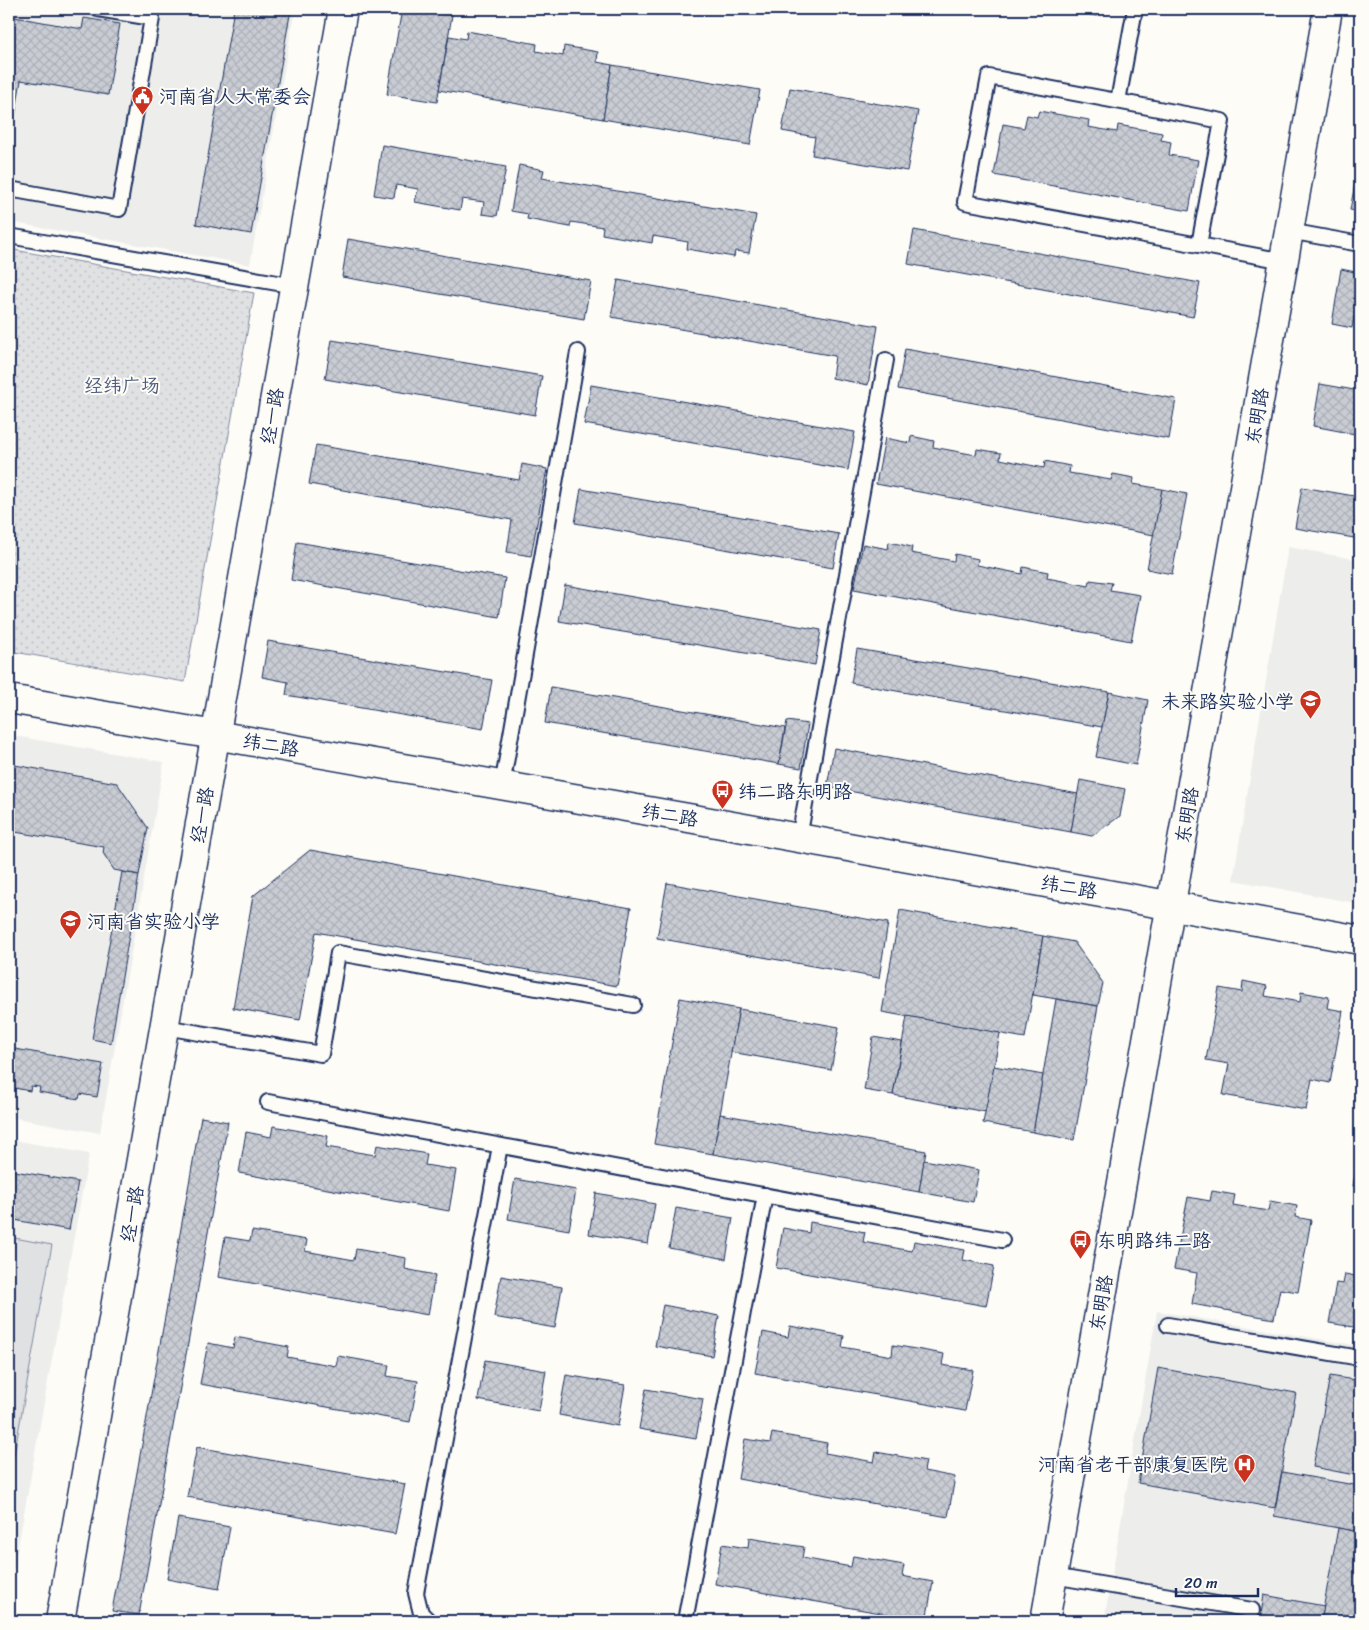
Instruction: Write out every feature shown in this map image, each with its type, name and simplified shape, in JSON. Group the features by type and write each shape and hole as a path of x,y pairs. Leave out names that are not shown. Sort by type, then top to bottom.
{"street":[{"name":"经一路","path":"60,1621 343,9"},
{"name":"东明路","path":"1045,1621 1328,9"},
{"name":"纬二路","path":"9,699 799,838 1360,940"}],"lane":[{"path":"9,190 118,209 152,18 98,9"},
{"path":"1118,101 1135,9"},
{"path":"1199,245 1222,120 988,77 965,202 1284,261"},
{"path":"1290,231 1360,244"},
{"path":"9,236 295,286"},
{"path":"502,786 578,352"},
{"path":"799,838 886,360"},
{"path":"165,1027 321,1054 338,953 633,1005"},
{"path":"268,1102 1002,1240"},
{"path":"429,1621 421,1613 416,1593 500,1146"},
{"path":"685,1621 765,1195"},
{"path":"1168,1325 1360,1358"},
{"path":"1053,1576 1252,1610 1250,1621"}],"shaded area":[{"name":"河南省人大常委会","path":"9,9 295,9 250,265 9,222"},
{"name":"未来路实验小学","path":"1288,547 1360,560 1360,904 1233,880"},
{"name":"河南省实验小学","path":"9,735 164,762 100,1133 9,1117"},
{"path":"9,1139 89,1154 14,1569 9,1568"},
{"name":"河南省老干部康复医院","path":"1157,1311 1360,1346 1360,1621 1104,1621"}],"green space":[{"name":"经纬广场","path":"9,249 254,293 185,682 9,651"},
{"path":"9,1237 52,1245 9,1483"}],"building":[{"path":"234,9 291,9 251,234 196,224"},
{"path":"402,9 452,15 437,102 387,94"},
{"path":"1058,9 1099,9 1097,16"},
{"path":"9,16 82,29 84,18 120,24 108,95 21,80 13,129 9,129"},
{"path":"467,31 537,44 536,51 563,56 564,46 598,52 597,62 612,65 603,119 439,90 449,36 466,39"},
{"path":"612,65 760,90 750,145 603,119"},
{"path":"790,88 918,111 907,171 812,155 815,137 782,131"},
{"path":"1039,111 1089,120 1088,127 1117,132 1118,125 1162,133 1161,140 1171,142 1169,155 1198,160 1189,211 994,175 1003,124 1024,128 1027,115 1037,117"},
{"path":"382,145 506,167 497,216 482,214 484,202 462,199 460,210 415,202 418,189 396,185 394,198 374,195"},
{"path":"1360,156 1360,212 1350,210"},
{"path":"519,165 544,170 542,178 756,215 749,253 735,251 734,257 687,249 688,242 653,236 652,243 602,234 603,227 571,222 570,227 527,219 528,214 511,211"},
{"path":"914,230 1200,283 1193,317 908,264"},
{"path":"348,239 591,281 584,319 342,277"},
{"path":"1341,269 1360,273 1360,319 1354,317 1352,328 1332,324"},
{"path":"618,280 878,326 868,385 832,378 835,356 611,317"},
{"path":"332,340 542,376 535,415 325,379"},
{"path":"905,349 1176,399 1169,439 898,389"},
{"path":"1320,384 1360,391 1360,435 1313,426"},
{"path":"591,385 855,432 848,470 584,424"},
{"path":"911,436 934,441 933,447 976,455 977,449 1001,453 1000,459 1044,468 1045,461 1070,466 1069,473 1111,480 1113,474 1134,478 1133,484 1162,489 1154,535 876,484 885,438 910,443"},
{"path":"316,445 519,480 522,464 547,469 531,556 507,552 512,520 309,484"},
{"path":"1302,487 1360,497 1360,539 1295,528"},
{"path":"581,489 839,534 833,568 575,523"},
{"path":"1162,489 1187,494 1172,574 1147,569"},
{"path":"297,542 505,578 499,617 291,580"},
{"path":"889,542 912,547 911,553 954,561 955,554 978,559 977,565 1022,574 1023,567 1048,572 1047,578 1089,586 1090,580 1112,583 1110,590 1140,595 1131,641 854,589 863,544 888,549"},
{"path":"565,585 821,630 815,665 559,621"},
{"path":"268,641 492,680 483,729 286,695 288,682 262,677"},
{"path":"857,649 1109,692 1102,727 851,683"},
{"path":"551,687 785,728 779,764 545,723"},
{"path":"1109,692 1148,700 1136,765 1096,757"},
{"path":"787,721 808,724 801,768 779,764"},
{"path":"834,748 1078,794 1071,832 827,787"},
{"path":"9,764 117,783 148,828 139,875 114,870 103,853 104,847 9,831"},
{"path":"1080,780 1125,789 1120,816 1092,836 1071,832"},
{"path":"310,850 631,908 617,986 316,932 300,1020 233,1008 253,896"},
{"path":"122,872 139,875 111,1043 92,1039"},
{"path":"667,883 888,923 879,978 657,938"},
{"path":"900,910 1043,936 1025,1038 882,1012"},
{"path":"1043,936 1074,942 1103,983 1098,1006 1033,995"},
{"path":"1243,981 1267,986 1265,996 1300,1002 1301,992 1329,997 1327,1008 1343,1011 1330,1083 1312,1079 1306,1110 1223,1095 1229,1064 1206,1060 1219,988 1242,992"},
{"path":"680,998 739,1009 713,1154 654,1144"},
{"path":"1056,999 1098,1006 1074,1140 1033,1132"},
{"path":"739,1009 839,1027 831,1070 731,1052"},
{"path":"907,1016 1000,1033 986,1112 893,1095"},
{"path":"873,1037 902,1042 893,1095 864,1090"},
{"path":"9,1048 103,1064 97,1097 80,1094 79,1099 39,1092 40,1087 31,1086 30,1091 9,1087"},
{"path":"994,1066 1043,1075 1033,1132 983,1123"},
{"path":"720,1114 926,1151 919,1192 713,1154"},
{"path":"201,1117 228,1122 139,1615 112,1611"},
{"path":"273,1126 328,1136 326,1147 375,1155 377,1145 427,1154 425,1165 456,1170 449,1211 239,1173 246,1132 271,1137"},
{"path":"1360,1146 1360,1187 1353,1186"},
{"path":"924,1160 979,1170 973,1202 919,1192"},
{"path":"9,1170 78,1182 69,1230 9,1219"},
{"path":"515,1179 576,1190 569,1230 508,1219"},
{"path":"1212,1191 1235,1195 1233,1205 1268,1211 1270,1201 1297,1206 1295,1217 1311,1220 1298,1292 1280,1289 1274,1319 1192,1304 1197,1273 1174,1269 1188,1197 1210,1201"},
{"path":"596,1193 655,1204 648,1244 589,1234"},
{"path":"676,1208 733,1218 726,1259 669,1248"},
{"path":"810,1222 865,1232 863,1242 912,1251 914,1241 965,1250 963,1260 994,1266 986,1306 776,1268 783,1228 809,1233"},
{"path":"252,1231 307,1240 305,1251 354,1260 356,1249 406,1258 405,1269 435,1275 428,1315 218,1277 225,1237 250,1241"},
{"path":"1345,1274 1360,1277 1360,1328 1329,1323 1336,1283 1343,1284"},
{"path":"501,1276 562,1287 555,1328 494,1317"},
{"path":"663,1305 719,1316 712,1356 655,1346"},
{"path":"790,1326 844,1336 842,1347 892,1356 893,1345 944,1354 942,1365 973,1370 965,1411 755,1373 763,1332 788,1337"},
{"path":"235,1337 289,1347 287,1357 336,1366 338,1356 389,1365 387,1376 418,1381 410,1422 200,1384 208,1343 233,1348"},
{"path":"485,1360 546,1371 539,1411 478,1400"},
{"path":"1158,1368 1296,1393 1275,1508 1138,1483"},
{"path":"566,1375 625,1385 618,1426 559,1415"},
{"path":"1330,1376 1360,1381 1360,1476 1313,1467"},
{"path":"646,1389 703,1399 696,1439 639,1429"},
{"path":"772,1433 827,1443 825,1453 874,1462 876,1452 926,1461 924,1471 955,1477 948,1517 738,1479 745,1439 770,1443"},
{"path":"197,1447 405,1484 395,1534 187,1497"},
{"path":"1282,1472 1360,1486 1360,1532 1274,1516"},
{"path":"178,1518 230,1527 219,1589 167,1579"},
{"path":"1338,1528 1360,1532 1360,1621 1321,1621"},
{"path":"749,1538 804,1547 802,1558 851,1567 853,1556 904,1565 902,1576 933,1582 926,1621 715,1584 722,1544 748,1548"},
{"path":"1264,1595 1324,1606 1321,1621 1260,1621"}],"place":[{"name":"河南省人大常委会","path":"143,115"},
{"name":"未来路实验小学","path":"1310,720"},
{"name":"纬二路东明路","path":"722,810"},
{"name":"河南省实验小学","path":"71,940"},
{"name":"东明路纬二路","path":"1081,1259"},
{"name":"河南省老干部康复医院","path":"1244,1483"}]}
